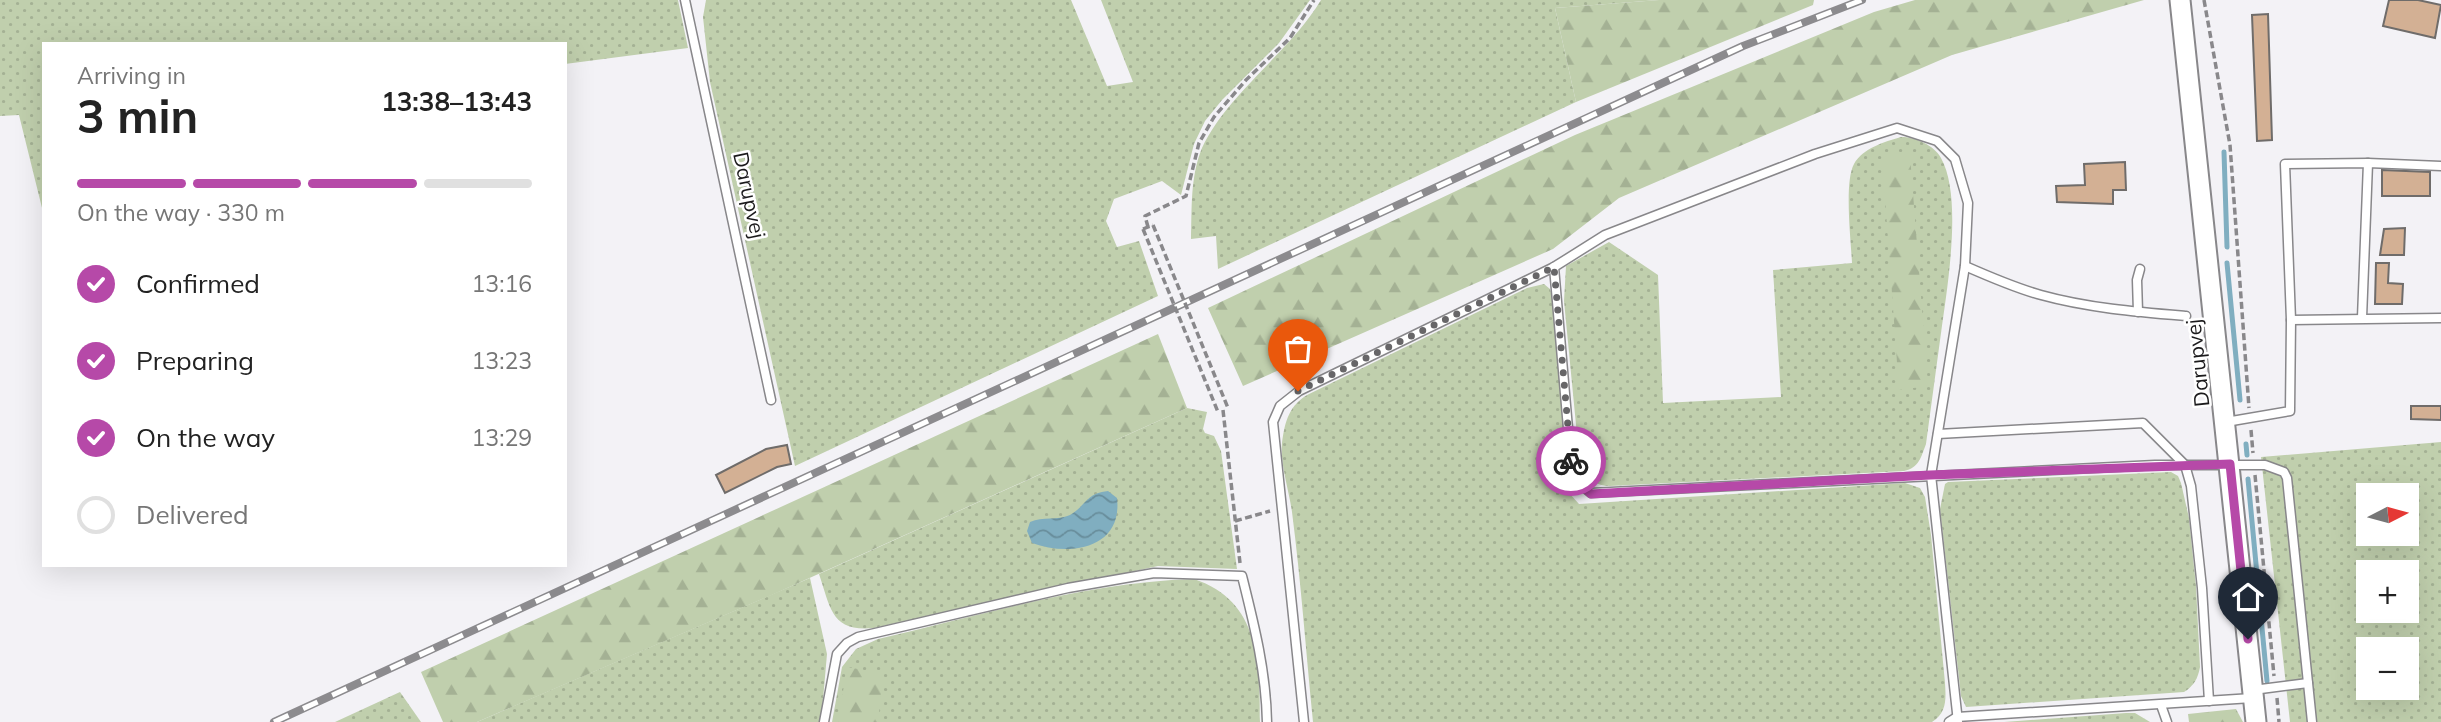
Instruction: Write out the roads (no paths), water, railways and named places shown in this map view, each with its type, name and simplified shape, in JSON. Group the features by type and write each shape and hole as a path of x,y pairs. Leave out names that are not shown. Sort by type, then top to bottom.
{"street":[{"name":"Darupvej","path":"2180,0 2256,722"}],"lane":[{"name":"Darupvej","path":"685,0 771,400"},
{"path":"1304,722 1273,422 1280,406 1298,391 1554,267 1605,235 1815,155 1897,128 1937,141 1955,159 1968,202 1965,266 1930,475 1954,720 2209,701 2308,682"},
{"path":"2362,318 2368,163"},
{"path":"2226,422 2290,411 2291,320 2285,164 2441,166"},
{"path":"1965,266 2042,295 2138,312 2186,316"},
{"path":"1554,267 1571,463 1579,483 1591,494 1930,475 2185,465 2254,464 2284,472 2287,478 2312,722"},
{"path":"2138,312 2137,279 2140,269"},
{"path":"2291,320 2441,318"},
{"path":"1938,434 2143,422 2185,465 2191,486 2202,588 2209,701"},
{"path":"824,722 837,654 847,643 858,637 1068,588 1154,573 1242,576 1258,639 1266,692 1266,722"},
{"path":"2161,705 2168,722"}],"water":[{"path":"1108,491 1117,498 1117,515 1111,529 1102,538 1091,545 1077,548 1062,549 1032,543 1027,531 1030,522 1070,515 1095,494"}],"waterway":[{"path":"2224,152 2227,247"},
{"path":"2227,263 2240,400"},
{"path":"2246,444 2247,455"},
{"path":"2248,479 2267,681"}],"railway":[{"path":"274,722 1743,46 1862,0"}]}
